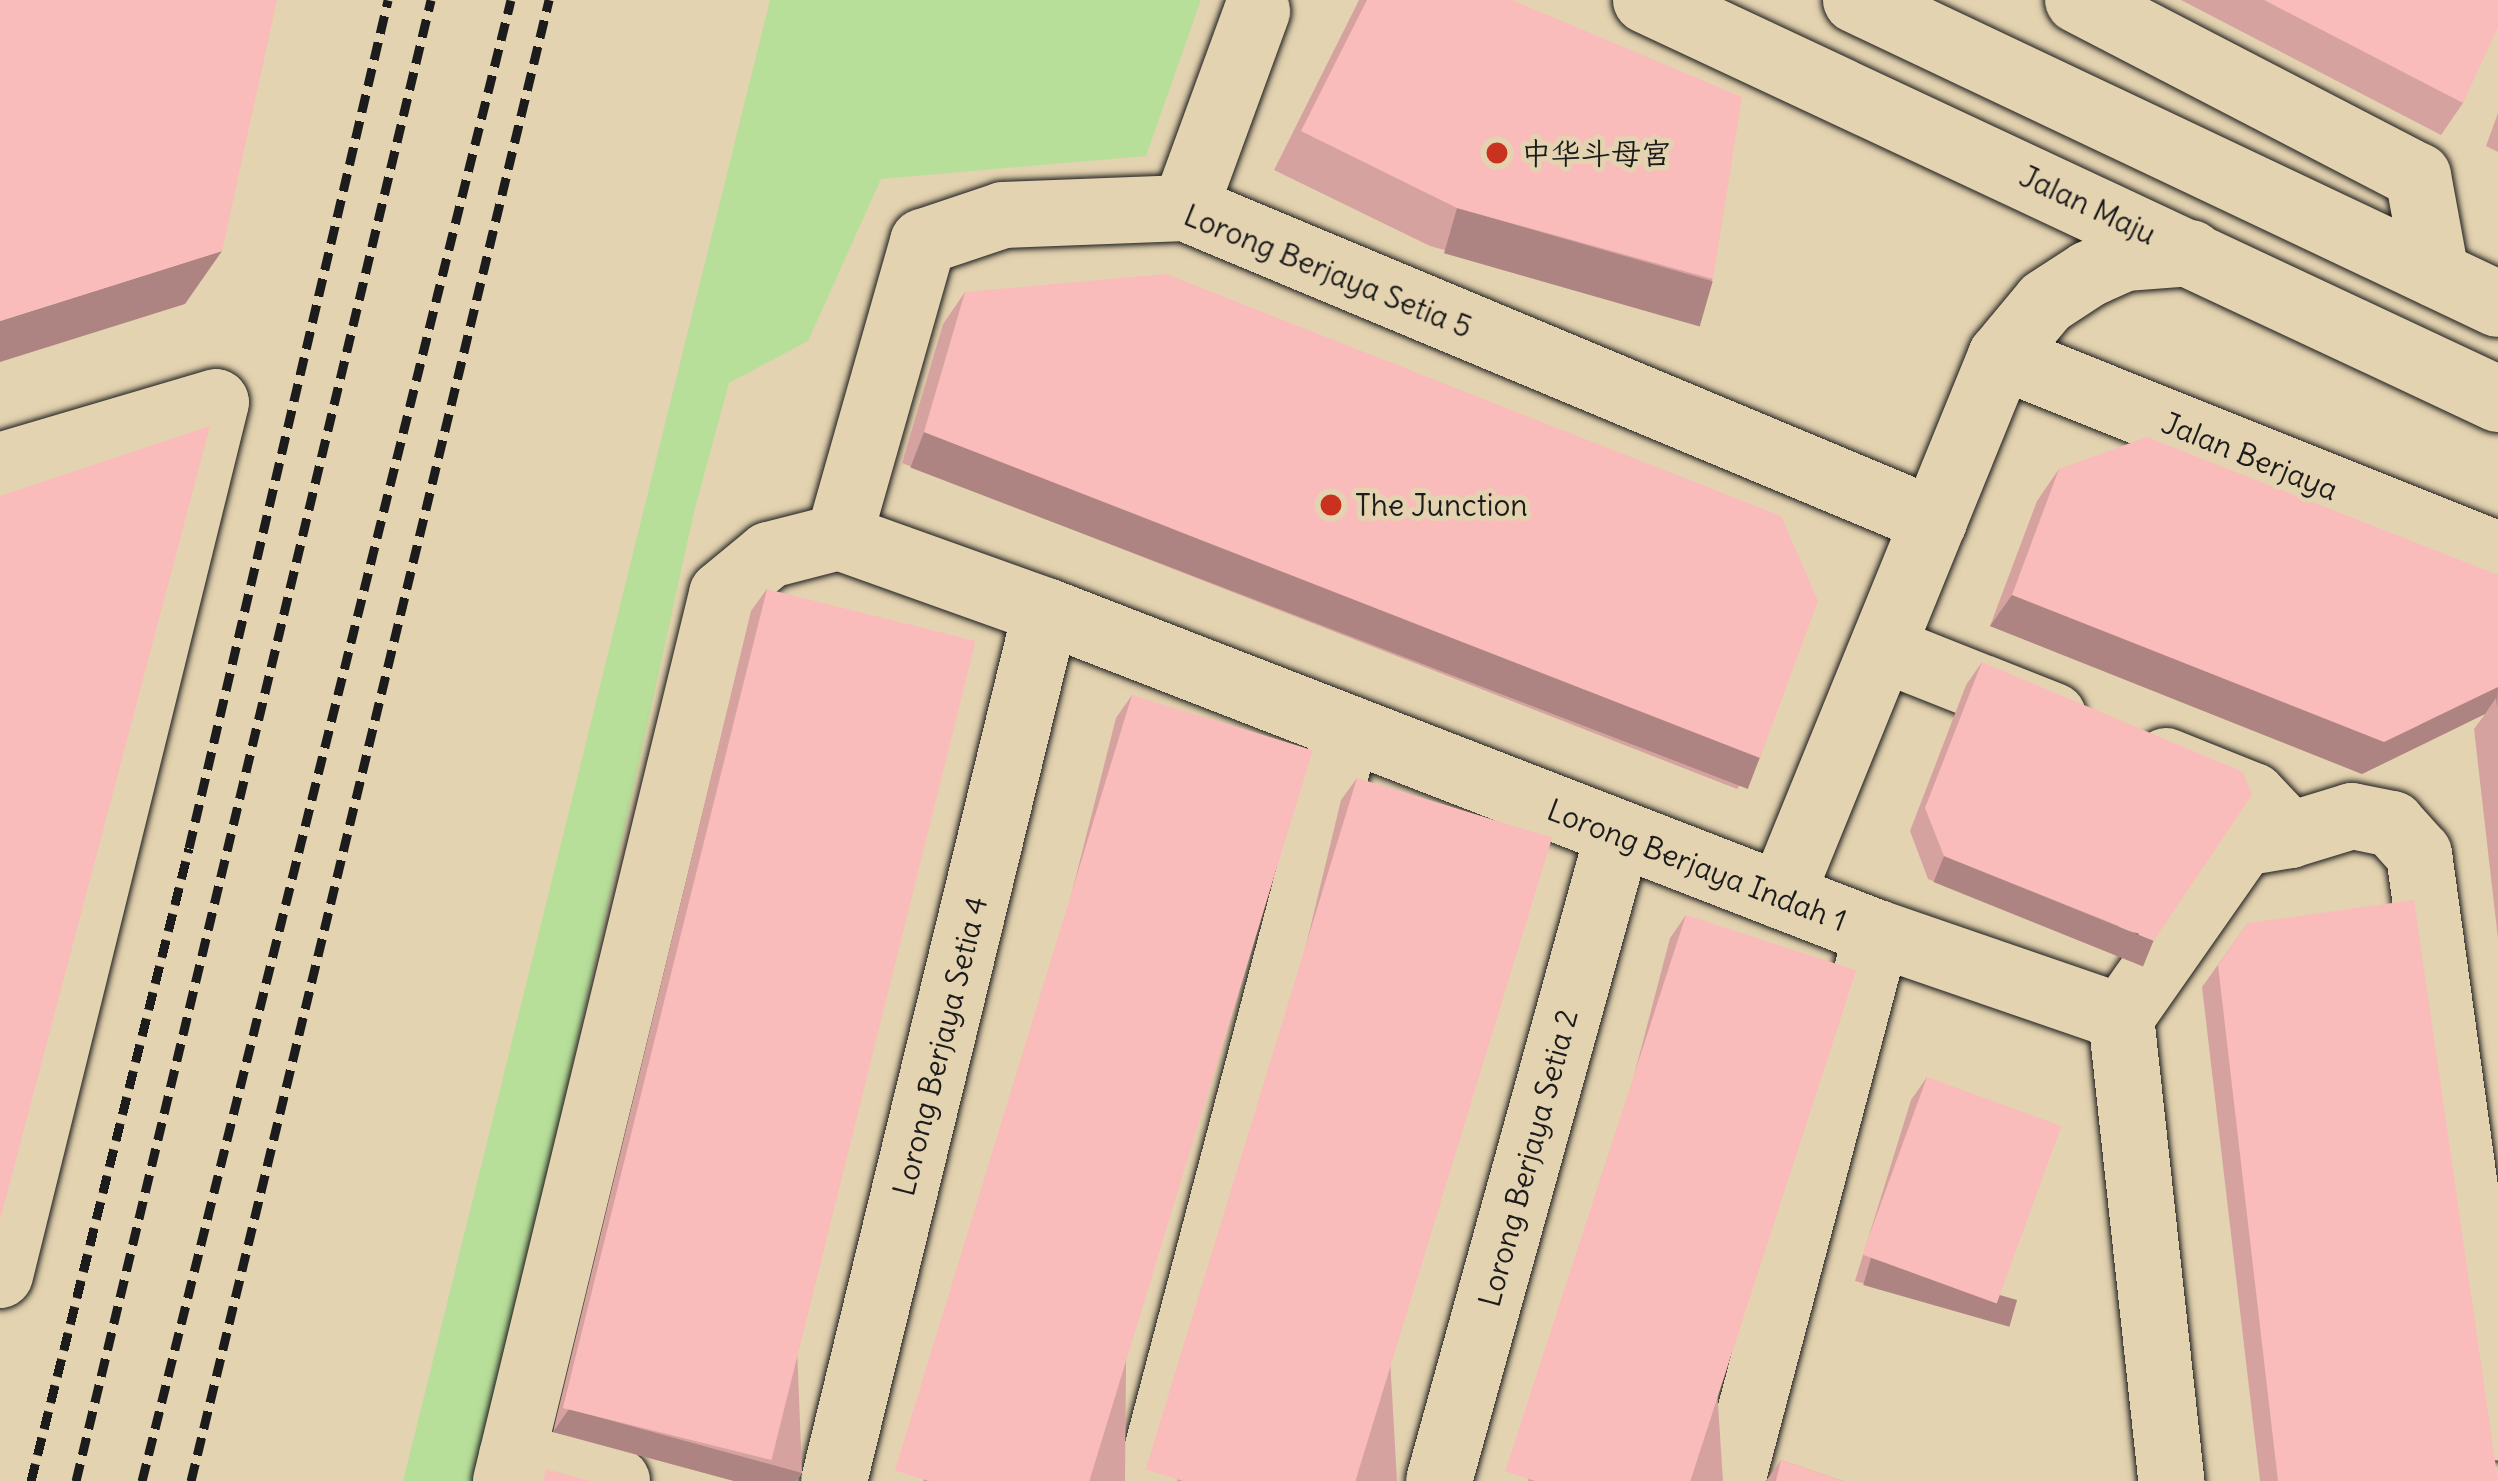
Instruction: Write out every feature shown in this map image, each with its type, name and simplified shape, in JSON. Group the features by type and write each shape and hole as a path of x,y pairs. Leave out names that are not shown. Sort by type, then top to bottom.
{"street":[{"path":"1856,0 2498,304"},
{"path":"2078,0 2417,176 2436,274"},
{"name":"Jalan Maju","path":"1661,6 2498,399"},
{"path":"1185,208 1257,11"},
{"name":"Lorong Berjaya Setia 5","path":"839,537 923,242 1003,215 1185,208 1934,521"},
{"path":"1781,896 2002,356 2046,302 2089,274 2125,258 2191,254"},
{"name":"Jalan Berjaya","path":"2002,356 2498,555"},
{"path":"0,466 216,402 0,1275"},
{"path":"617,1481 509,1468 722,594 769,555 839,537"},
{"name":"Lorong Berjaya Indah 1","path":"839,537 1046,611 1877,933 2121,1017"},
{"name":"Lorong Berjaya Setia 4","path":"835,1481 1046,611"},
{"path":"1883,649 2253,796 2290,835"},
{"path":"1149,1481 1347,730"},
{"path":"2171,1481 2121,1017 2242,843 2290,835 2352,816 2392,824 2419,854 2498,1428"},
{"name":"Lorong Berjaya Setia 2","path":"1439,1481 1618,835"},
{"path":"1732,1481 1877,933"}],"green space":[{"path":"770,0 1201,0 1146,156 881,179 808,341 729,383 694,512 481,1481 403,1481"}],"building":[{"path":"0,0 277,0 222,251 0,321"},
{"name":"中华斗母宫","path":"1367,0 1512,0 1742,97 1713,279 1457,208 1301,131"},
{"path":"2264,0 2498,0 2498,27 2463,103"},
{"name":"The Junction","path":"1166,274 1781,516 1818,601 1760,758 924,432 965,292"},
{"path":"210,426 0,1220 0,496"},
{"path":"2147,437 2498,575 2498,687 2384,742 2012,595 2059,469"},
{"path":"767,589 976,641 771,1460 563,1408"},
{"path":"1982,662 2243,772 2252,795 2154,940 1944,856 1925,808"},
{"path":"1132,695 1313,750 1089,1481 929,1481 895,1471"},
{"path":"1357,778 1552,838 1355,1481 1184,1481 1146,1469"},
{"path":"2414,900 2498,1481 2278,1481 2218,965 2248,923"},
{"path":"1686,915 1856,970 1690,1481 1535,1481 1505,1471"},
{"path":"1927,1077 2061,1126 1997,1304 1862,1255"},
{"path":"1781,1460 1843,1481 1776,1481"},
{"path":"546,1469 591,1481 543,1481"}],"railway":[{"path":"31,1481 189,848 388,0"},
{"path":"76,1481 431,0"},
{"path":"142,1481 511,0"},
{"path":"191,1481 549,0"}],"place":[{"name":"中华斗母宫","path":"1497,153"},
{"name":"The Junction","path":"1331,505"}]}
